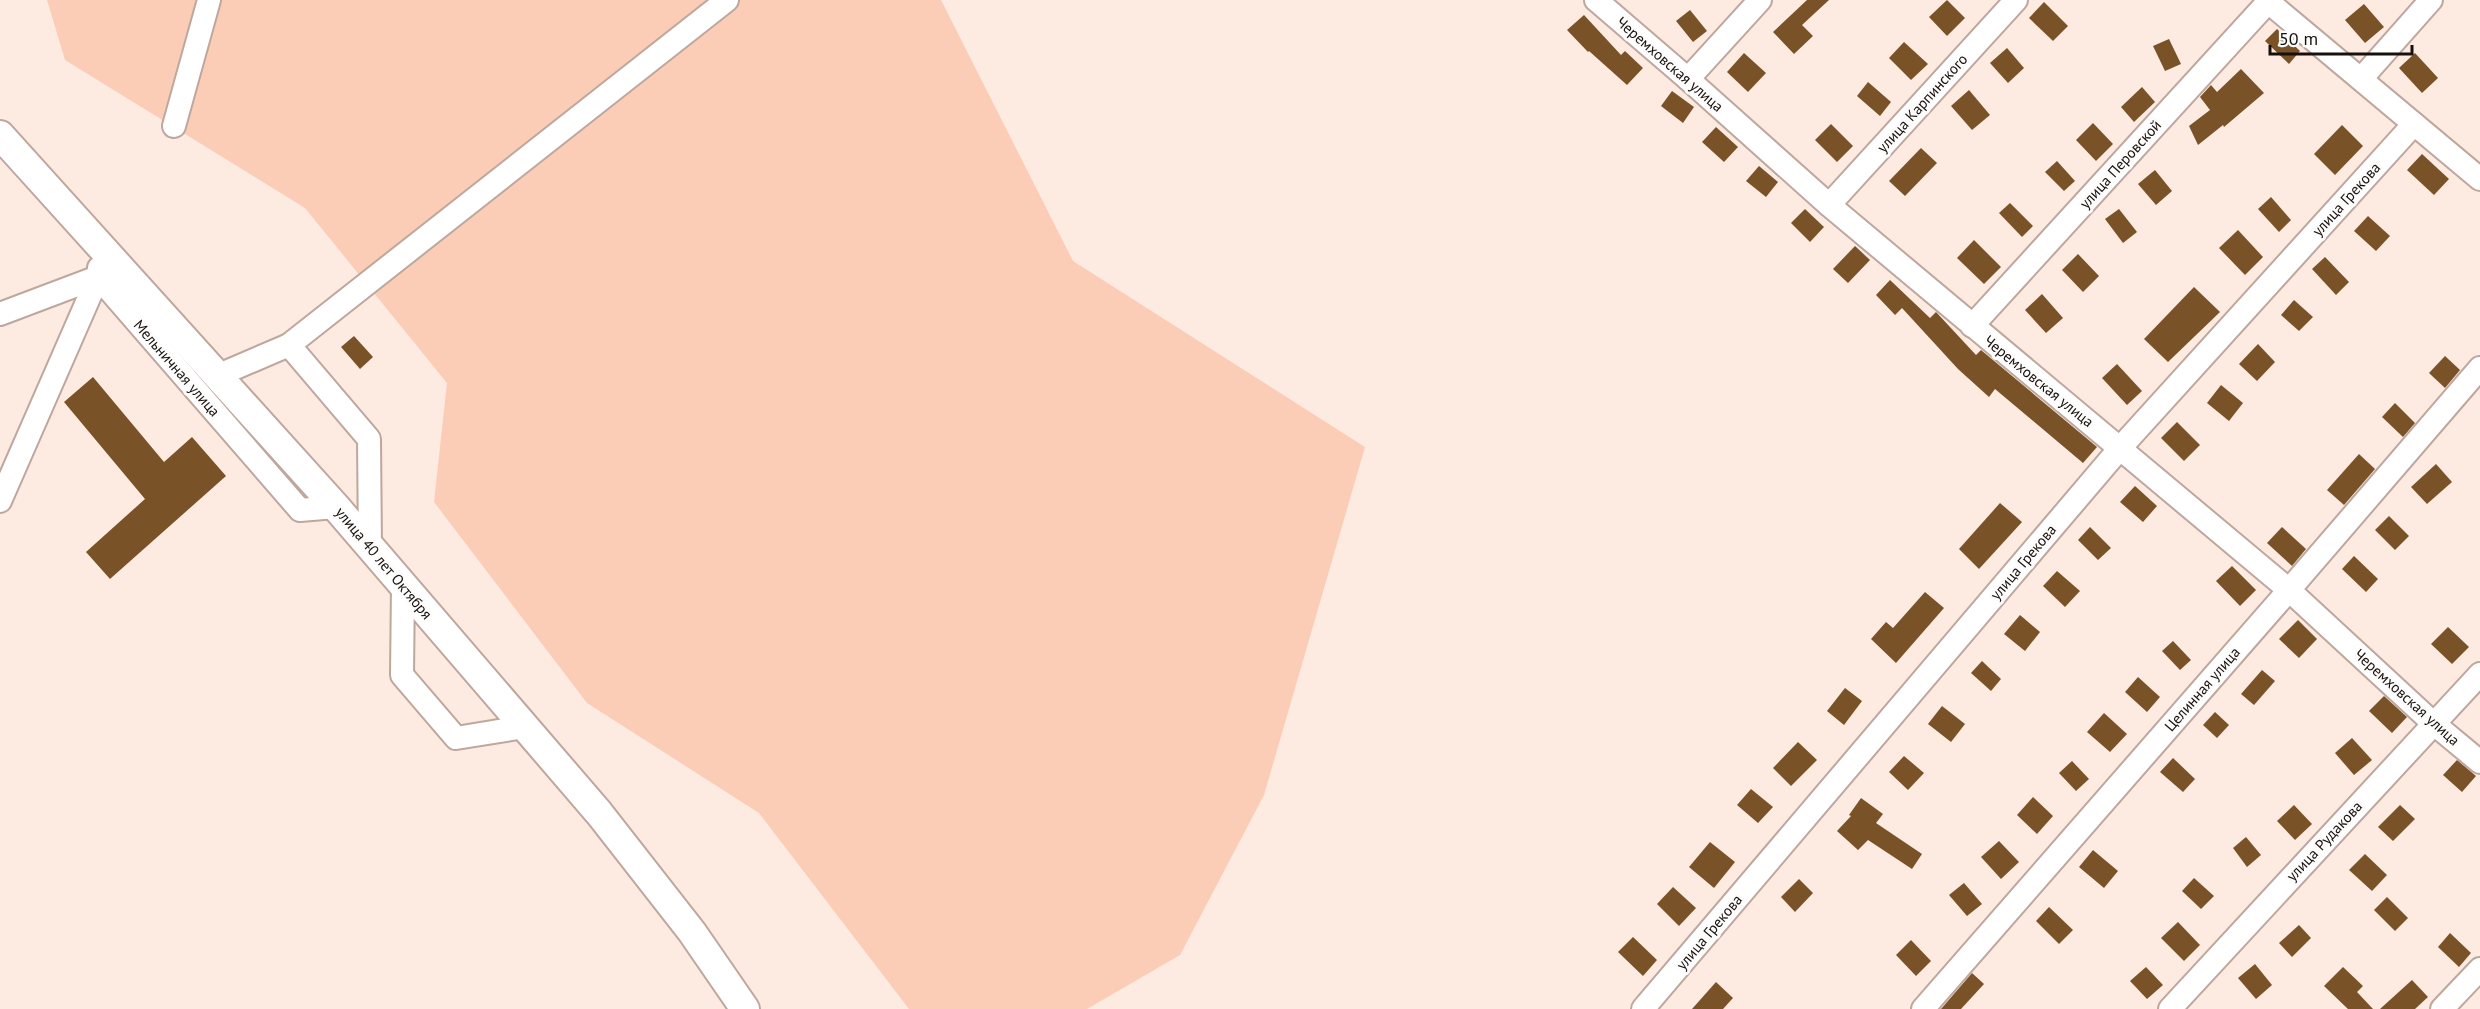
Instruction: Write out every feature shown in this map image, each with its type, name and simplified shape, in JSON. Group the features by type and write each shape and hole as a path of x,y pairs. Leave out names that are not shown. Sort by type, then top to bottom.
{"main road":[{"name":"улица 40 лет Октября","path":"0,135 336,507 606,822 692,932 745,1009"}],"street":[{"path":"174,126 209,0"},
{"path":"219,375 289,345 727,0"},
{"name":"Черемховская улица","path":"1596,0 1829,205 1972,326 2121,447 2289,590 2433,723 2480,762"},
{"path":"1688,79 1760,0"},
{"name":"улица Карпинского","path":"1829,205 2016,0"},
{"path":"2361,79 2431,0"},
{"path":"2267,1 2480,179"},
{"name":"улица Перовской","path":"1972,326 2267,1"},
{"name":"улица Грекова","path":"1643,1009 2121,447 2414,124"},
{"path":"0,501 98,278 102,247"},
{"path":"0,314 98,278"},
{"name":"Мельничная улица","path":"98,278 300,510 336,507"},
{"path":"289,345 369,439 370,548"},
{"name":"Целинная улица","path":"1923,1009 2480,368"},
{"path":"403,586 402,675 448,729 456,738 524,727"},
{"name":"улица Рудакова","path":"2170,1009 2480,674"},
{"path":"2442,1009 2480,969"}],"shaded area":[{"path":"47,0 941,0 1073,261 1365,447 1264,795 1180,955 1087,1009 909,1009 759,813 587,703 434,502 447,383 305,208 65,60"}],"building":[{"path":"1807,0 1829,0 1802,25 1813,36 1794,54 1773,32"},
{"path":"1947,0 1965,18 1947,36 1929,17"},
{"path":"2044,2 2068,26 2053,41 2029,18"},
{"path":"2364,4 2384,27 2365,43 2345,20"},
{"path":"1690,10 1707,31 1693,42 1676,21"},
{"path":"1584,15 1621,55 1625,51 1643,68 1627,85 1588,52 1567,30"},
{"path":"2277,29 2300,51 2289,64 2265,41"},
{"path":"2169,39 2181,64 2165,71 2153,46"},
{"path":"1904,42 1928,64 1911,80 1889,58"},
{"path":"2007,48 2024,68 2008,83 1990,63"},
{"path":"1744,53 1766,73 1748,92 1727,72"},
{"path":"2415,53 2438,78 2422,93 2399,68"},
{"path":"2241,69 2264,93 2224,127 2223,125 2198,145 2189,126 2210,110 2200,97 2211,85 2217,92"},
{"path":"1868,82 1891,102 1880,116 1857,96"},
{"path":"2142,87 2155,102 2134,122 2121,107"},
{"path":"1969,90 1990,115 1972,130 1951,106"},
{"path":"1672,91 1694,107 1683,123 1661,106"},
{"path":"2093,123 2113,144 2096,161 2076,140"},
{"path":"1831,124 1853,146 1837,162 1815,140"},
{"path":"2342,125 2363,146 2335,175 2314,154"},
{"path":"1716,127 1738,147 1724,162 1702,142"},
{"path":"1921,148 1937,163 1905,196 1889,181"},
{"path":"2422,154 2449,179 2434,195 2407,170"},
{"path":"2057,161 2075,181 2064,191 2045,172"},
{"path":"1759,166 1778,182 1766,197 1746,181"},
{"path":"2155,170 2172,191 2156,205 2138,184"},
{"path":"2271,197 2291,220 2279,232 2258,209"},
{"path":"2010,203 2033,226 2022,237 1999,213"},
{"path":"1805,209 1824,227 1810,242 1791,223"},
{"path":"2119,209 2137,232 2123,243 2105,219"},
{"path":"2368,216 2390,236 2376,251 2354,231"},
{"path":"2238,230 2263,257 2245,275 2219,248"},
{"path":"1974,240 2001,267 1984,284 1957,258"},
{"path":"1855,246 1870,260 1848,283 1833,269"},
{"path":"2078,254 2099,276 2083,292 2062,270"},
{"path":"2325,257 2349,282 2336,295 2312,269"},
{"path":"1890,280 1930,318 1936,312 1976,355 1981,350 2097,447 2083,463 1995,389 1989,397 1958,369 1902,308 1895,315 1876,295"},
{"path":"2194,287 2220,312 2168,362 2144,339"},
{"path":"2042,294 2063,318 2046,333 2025,310"},
{"path":"2294,300 2313,317 2299,331 2281,315"},
{"path":"354,336 373,357 360,369 341,347"},
{"path":"2258,344 2275,362 2257,381 2239,364"},
{"path":"2445,356 2460,370 2445,388 2429,373"},
{"path":"2117,364 2142,391 2127,405 2102,378"},
{"path":"93,377 164,462 192,437 226,476 110,579 86,552 145,499 64,402"},
{"path":"2221,385 2243,403 2229,421 2207,403"},
{"path":"2395,403 2415,423 2403,437 2382,417"},
{"path":"2177,422 2200,445 2184,461 2161,438"},
{"path":"2359,454 2375,469 2344,505 2327,490"},
{"path":"2436,464 2452,482 2427,504 2411,487"},
{"path":"2135,486 2157,506 2143,522 2120,502"},
{"path":"2000,503 2022,522 1979,569 1959,549"},
{"path":"2389,516 2409,536 2395,550 2375,530"},
{"path":"2090,527 2111,548 2098,560 2078,540"},
{"path":"2282,527 2306,549 2292,566 2267,543"},
{"path":"2354,556 2378,579 2366,592 2342,569"},
{"path":"2232,566 2256,590 2240,606 2216,581"},
{"path":"2057,571 2080,591 2065,607 2043,586"},
{"path":"1925,592 1944,608 1896,663 1871,639 1886,622 1893,628"},
{"path":"2020,615 2040,632 2025,651 2004,634"},
{"path":"2298,620 2317,639 2299,658 2279,639"},
{"path":"2448,627 2469,647 2452,664 2431,644"},
{"path":"2173,641 2191,660 2180,670 2162,651"},
{"path":"1982,661 2001,679 1991,691 1971,673"},
{"path":"2262,670 2275,681 2254,705 2241,694"},
{"path":"2138,677 2160,697 2147,712 2125,692"},
{"path":"1845,688 1862,701 1844,725 1827,711"},
{"path":"2384,696 2407,717 2392,733 2369,711"},
{"path":"1942,706 1965,724 1951,742 1928,724"},
{"path":"2215,712 2229,725 2217,738 2203,725"},
{"path":"2104,713 2127,734 2110,752 2087,732"},
{"path":"2352,738 2372,760 2354,775 2335,753"},
{"path":"1798,742 1817,760 1791,786 1773,768"},
{"path":"1904,756 1924,773 1908,790 1889,772"},
{"path":"2173,758 2195,779 2183,792 2160,772"},
{"path":"2457,760 2476,776 2462,792 2443,775"},
{"path":"2072,761 2089,779 2076,791 2059,773"},
{"path":"1751,789 1773,807 1758,823 1737,805"},
{"path":"2033,797 2053,816 2037,834 2017,815"},
{"path":"1861,798 1883,814 1876,823 1922,854 1912,869 1868,840 1858,850 1837,831 1851,816 1849,815"},
{"path":"2294,805 2312,824 2295,840 2277,821"},
{"path":"2400,805 2415,819 2393,841 2378,827"},
{"path":"2246,837 2261,855 2247,867 2233,848"},
{"path":"1999,841 2019,862 2001,879 1981,857"},
{"path":"1710,842 1735,862 1714,888 1689,867"},
{"path":"2093,850 2118,871 2104,888 2079,867"},
{"path":"2365,854 2387,875 2372,891 2349,870"},
{"path":"2194,878 2214,896 2201,909 2182,891"},
{"path":"1799,879 1813,893 1795,912 1781,897"},
{"path":"1964,883 1982,904 1967,916 1949,895"},
{"path":"1673,887 1696,908 1679,926 1657,904"},
{"path":"2387,897 2408,918 2395,931 2374,910"},
{"path":"2049,907 2073,930 2059,944 2036,921"},
{"path":"2178,922 2200,945 2184,961 2161,938"},
{"path":"2299,925 2311,938 2292,957 2279,943"},
{"path":"2450,933 2471,953 2459,967 2438,947"},
{"path":"1633,937 1657,960 1643,976 1618,952"},
{"path":"1911,940 1931,961 1916,976 1896,955"},
{"path":"2255,964 2272,985 2256,999 2238,978"},
{"path":"2146,967 2163,985 2147,999 2130,981"},
{"path":"2343,967 2363,986 2357,992 2373,1009 2348,1009 2324,986"},
{"path":"1972,973 1984,984 1961,1009 1941,1009"},
{"path":"2412,980 2428,997 2415,1009 2380,1009"},
{"path":"1716,982 1733,998 1723,1009 1692,1009"}]}
